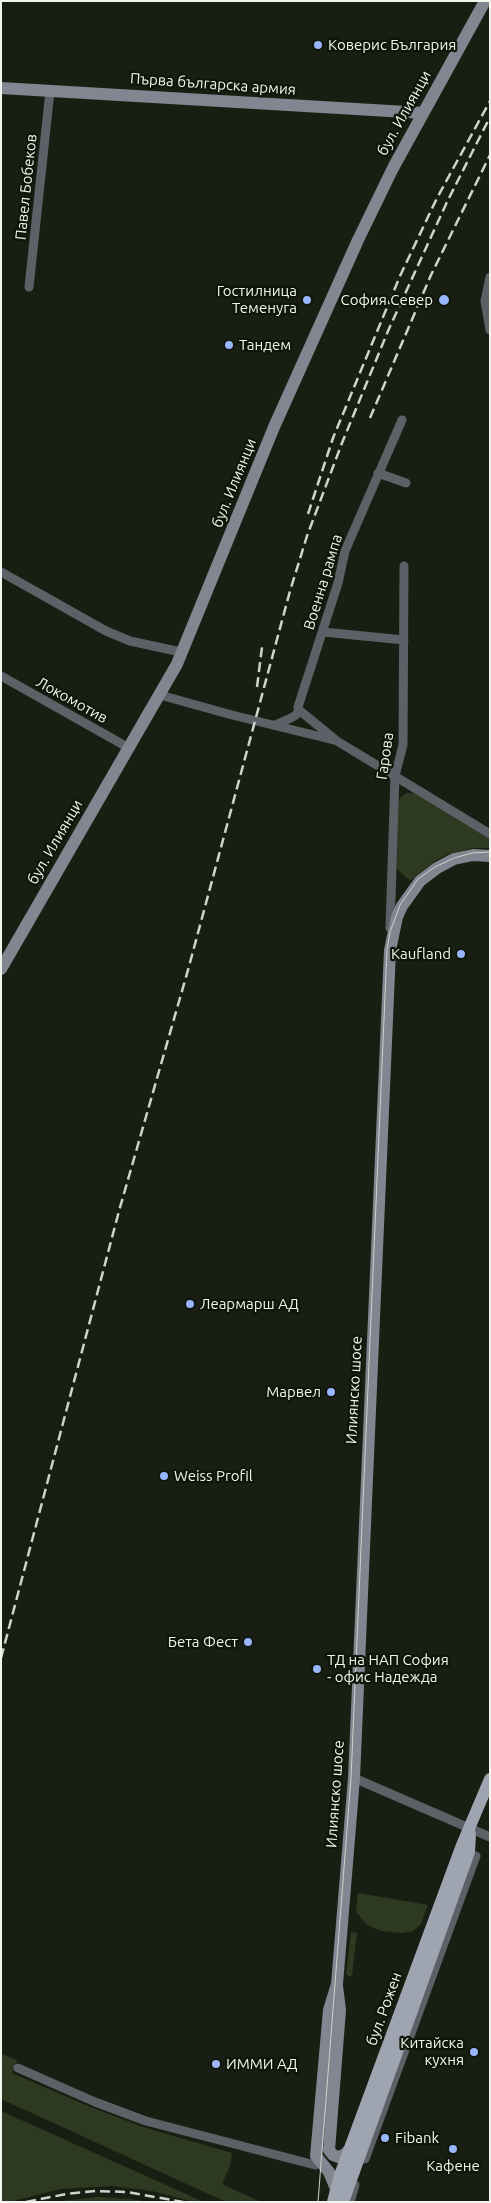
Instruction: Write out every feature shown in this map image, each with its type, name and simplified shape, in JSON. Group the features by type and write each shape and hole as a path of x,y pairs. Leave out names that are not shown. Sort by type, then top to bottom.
{"main road":[{"name":"бул. Рожен","path":"336,2197 349,2150 462,1845 490,1779"},
{"name":"бул. Рожен","path":"336,2197 469,1852 470,1829"}],"street":[{"name":"бул. Илиянци","path":"1,969 160,695 181,652 274,427 379,194 485,1"},
{"name":"Първа българска армия","path":"1,88 423,113"},
{"name":"Павел Бобеков","path":"29,287 50,91"},
{"path":"490,277 484,301 490,330"},
{"name":"Военна рампа","path":"299,705 338,583 344,551 402,420"},
{"path":"378,473 406,482"},
{"name":"Гарова","path":"390,950 395,776 403,745 404,566"},
{"path":"1,572 106,632 130,641 181,652"},
{"path":"323,632 404,640"},
{"name":"Локомотив","path":"1,676 128,748"},
{"path":"160,695 337,741"},
{"path":"273,725 296,715 299,705 337,741 490,834"},
{"name":"Илиянско шосе","path":"349,2150 344,2155 338,2157 329,2150 340,2010 337,1984 354,1778 390,950 397,917 402,906 420,881 437,868 454,860 473,855 490,856"},
{"path":"354,1778 490,1838"},
{"path":"350,2202 476,1856"},
{"name":"Илиянско шосе","path":"316,2156 329,2010 337,1984"},
{"path":"18,2068 95,2102 146,2121 315,2165 316,2156"},
{"path":"316,2156 329,2172 336,2197"}],"green space":[{"path":"407,793 415,793 490,839 490,848 473,848 448,854 435,861 410,881 397,869 398,801"},
{"path":"358,1893 428,1905 421,1924 413,1931 402,1933 381,1931 367,1925 356,1912"},
{"path":"351,1932 357,1933 352,1975 350,1977 346,1974"},
{"path":"1,2054 17,2060 12,2073 88,2106 143,2127 232,2153 230,2166 222,2184 261,2202 226,2202 1,2099"},
{"path":"1,2111 204,2202 195,2202 152,2191 112,2186 61,2189 9,2202 1,2202"},
{"path":"98,2197 131,2199 146,2202 52,2202"}],"tram line":[{"path":"318,2202 351,1778 387,950 390,932 400,905 418,879 435,867 454,858 472,853 490,852"}],"railway":[{"path":"308,514 333,438 400,276 437,198 490,101"},
{"path":"1,1658 119,1211 188,970 290,591 307,536 342,443 388,331 447,202 490,117"},
{"path":"370,418 431,275 490,155"},
{"path":"257,687 262,647"},
{"path":"26,2202 66,2194 96,2191 127,2192 183,2202"}],"place":[{"name":"Коверис България","path":"318,45"},
{"name":"Гостилница Теменуга","path":"307,300"},
{"name":"София Север","path":"444,300"},
{"name":"Тандем","path":"229,345"},
{"name":"Kaufland","path":"461,954"},
{"name":"Леармарш АД","path":"190,1304"},
{"name":"Марвел","path":"331,1392"},
{"name":"Weiss Profil","path":"164,1476"},
{"name":"Бета Фест","path":"248,1642"},
{"name":"ТД на НАП София - офис Надежда","path":"317,1669"},
{"name":"Китайска кухня","path":"474,2052"},
{"name":"ИММИ АД","path":"216,2064"},
{"name":"Fibank","path":"385,2138"},
{"name":"Кафене","path":"453,2149"}]}
